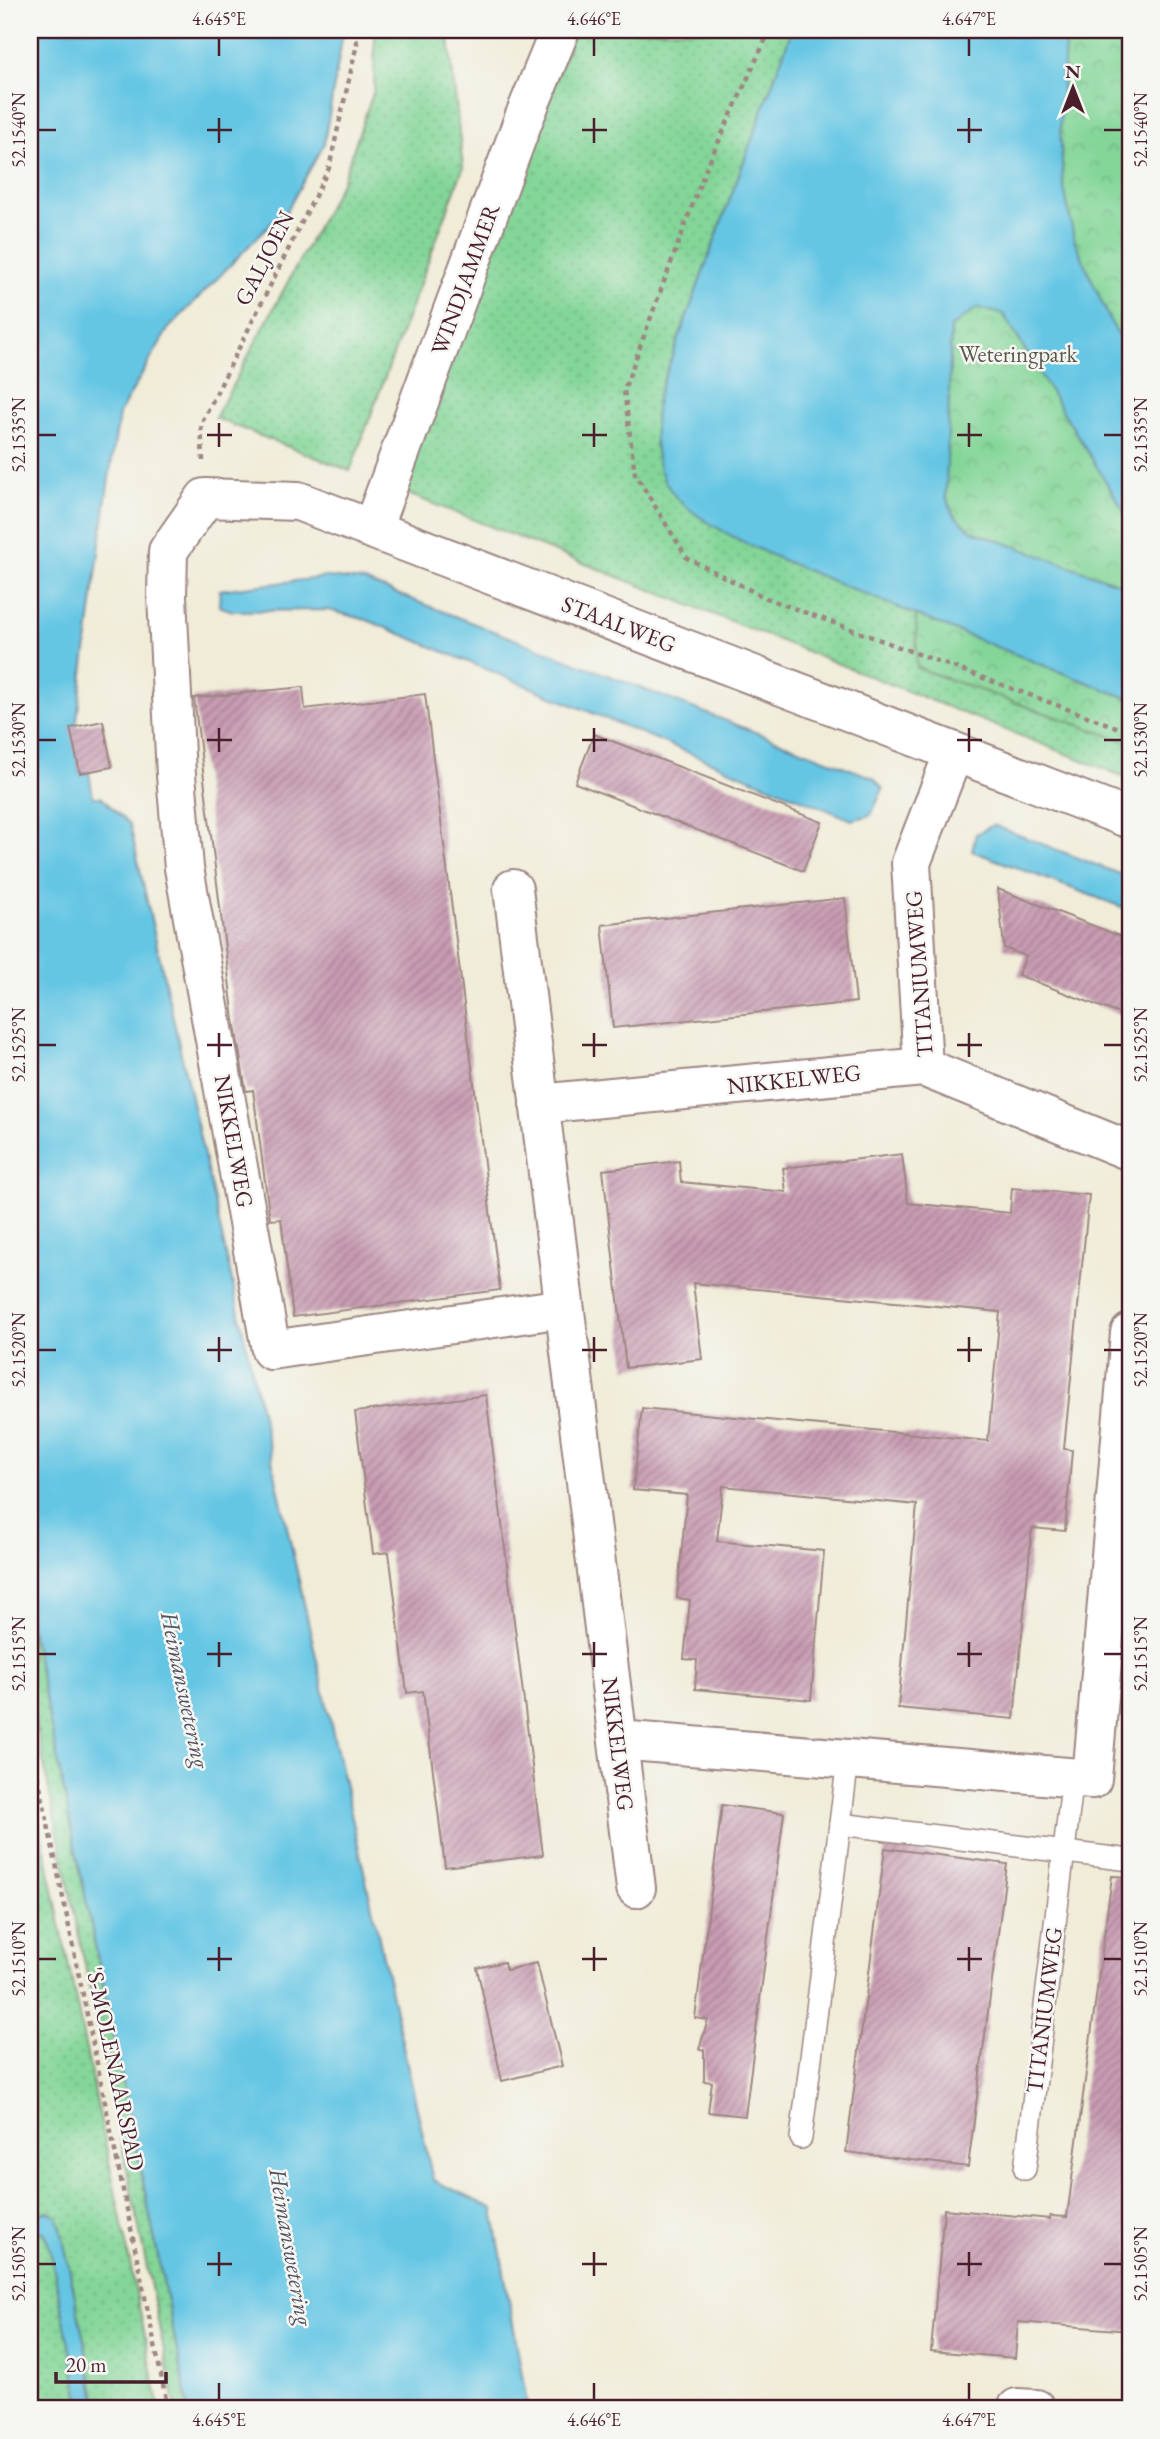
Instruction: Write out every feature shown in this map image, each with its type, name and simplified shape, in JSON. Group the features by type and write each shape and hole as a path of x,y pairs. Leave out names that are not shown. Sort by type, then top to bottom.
{"street":[{"name":"WINDJAMMER","path":"372,529 524,118 560,30"},
{"name":"STAALWEG","path":"205,498 298,501 1130,819"},
{"name":"NIKKELWEG","path":"205,498 168,551 167,596 176,775 184,868 271,1350 564,1307"},
{"name":"TITANIUMWEG","path":"954,751 911,863 923,1067 1130,1151"},
{"name":"NIKKELWEG","path":"513,889 636,1888"},
{"name":"NIKKELWEG","path":"539,1104 923,1067"},
{"path":"618,1740 1092,1779 1130,1333"}],"lane":[{"path":"801,2138 848,1759"},
{"name":"TITANIUMWEG","path":"1025,2169 1073,1777"},
{"path":"840,1825 1130,1860"}],"path":[{"name":"GALJOEN","path":"205,498 201,424 329,168 357,44 355,30"},
{"path":"770,30 705,171 624,390 635,474 687,558 766,598 1130,732"},
{"name":"'S-MOLENAARSPAD","path":"30,1737 168,2409"}],"green space":[{"path":"375,30 448,30 463,168 350,471 215,418 343,179 374,90"},
{"path":"575,30 792,30 657,398 1130,699 1130,779 398,490"},
{"name":"Weteringpark","path":"976,30 1130,30 1130,743 917,668 913,427"},
{"path":"30,1623 189,2409 176,2409 30,1697"},
{"path":"30,1776 160,2409 98,2409 60,2224 49,2212 30,2214"},
{"path":"30,2231 44,2232 48,2240 82,2409 30,2409"}],"water":[{"name":"Heimanswetering","path":"30,30 341,30 342,39 324,144 286,212 281,213 168,329 119,414 76,727 71,728 80,773 89,772 93,797 101,797 130,825 433,2180 493,2209 528,2409 189,2409 30,1623"},
{"path":"792,30 1066,30 1060,125 1063,182 1074,239 1110,321 1130,353 1130,521 1003,314 977,308 951,327 946,497 953,514 972,531 1117,583 1130,585 1130,699 764,552 709,523 687,507 665,481 655,446 657,398"},
{"path":"327,577 364,581 874,778 883,789 871,815 852,820 367,620 328,610 233,611 219,606 220,590"},
{"path":"993,825 1130,878 1130,910 972,851 976,834"},
{"path":"49,2212 56,2216 60,2224 98,2409 82,2409 48,2240 44,2232 30,2231 30,2214"}],"building":[{"path":"303,687 305,709 425,694 500,1290 293,1317 281,1219 270,1220 253,1090 246,1091 234,1020 194,698"},
{"path":"103,721 112,767 80,773 70,728"},
{"path":"594,734 822,822 803,871 575,783"},
{"path":"998,889 1130,940 1130,1018 1018,975 1026,956 1004,948"},
{"path":"845,898 856,1002 613,1028 602,925"},
{"path":"902,1154 908,1203 1010,1213 1012,1188 1089,1195 1064,1449 1072,1450 1065,1531 1032,1528 1014,1719 898,1708 917,1505 723,1486 717,1541 824,1551 811,1700 695,1689 697,1660 684,1659 690,1600 677,1598 687,1495 633,1490 642,1408 988,1441 1000,1312 693,1283 702,1359 626,1368 603,1170 679,1161 681,1182 786,1192 783,1168"},
{"path":"486,1395 543,1855 445,1867 423,1691 407,1693 389,1552 373,1554 355,1412"},
{"path":"722,1805 784,1813 745,2116 708,2112 712,2082 704,2081 704,2050 699,2049 708,2020 695,2018"},
{"path":"885,1848 1007,1864 968,2167 846,2152"},
{"path":"1112,1876 1130,1877 1130,2331 1018,2322 1015,2358 931,2351 944,2209 1050,2219 1050,2216 1067,2217"},
{"path":"504,1962 506,1970 537,1963 562,2066 502,2081 477,1968"}]}
